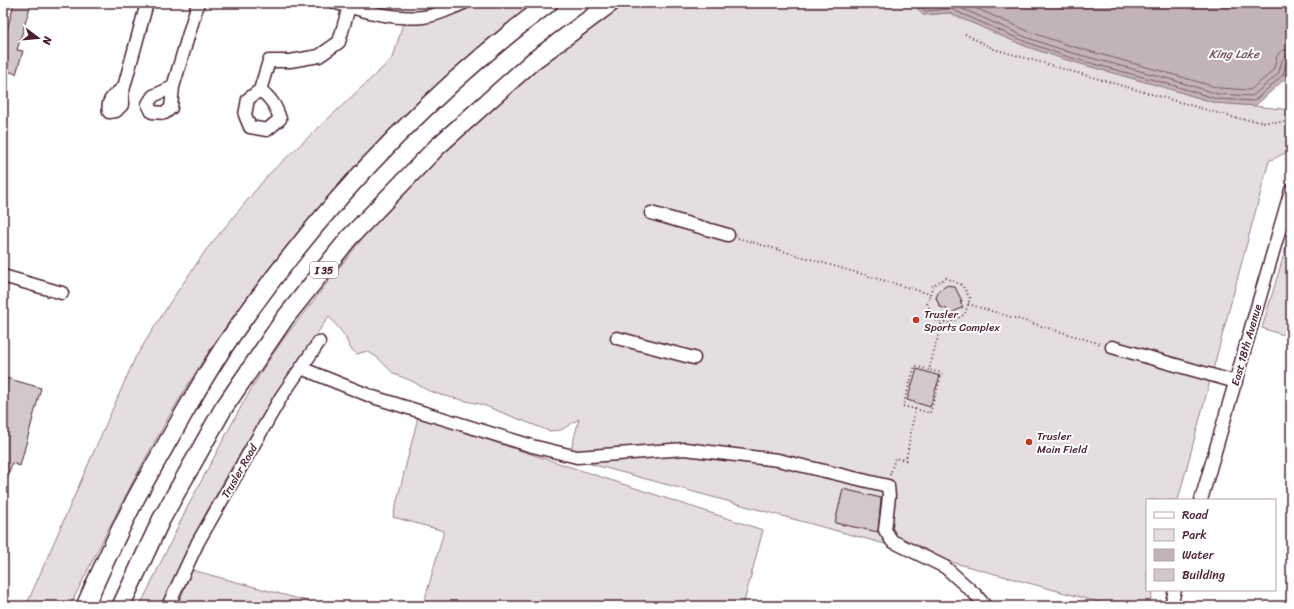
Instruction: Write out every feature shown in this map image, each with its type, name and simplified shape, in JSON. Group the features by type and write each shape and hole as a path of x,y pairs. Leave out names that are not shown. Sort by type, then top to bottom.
{"highway":[{"path":"84,606 136,498 196,391 266,288 302,243 368,167 428,106 485,55 549,3"},
{"name":"I 35","path":"122,606 130,585 161,520 223,409 285,318 350,238 437,147 533,61 611,3"}],"street":[{"path":"124,87 147,3"},
{"path":"173,87 198,3"},
{"path":"336,3 379,14 409,17 424,17 464,3"},
{"path":"260,90 269,61 290,61 319,56 339,42 349,7"},
{"name":"East 18th Avenue","path":"1201,499 1291,190"},
{"path":"651,213 728,235"},
{"path":"3,276 62,293"},
{"path":"617,338 694,358"},
{"name":"Trusler Road","path":"168,606 198,542 281,397 319,342"},
{"path":"1112,347 1236,382"},
{"path":"300,368 373,397 532,446 577,457 685,449 778,460 888,486 889,496 885,530 892,541 945,567 976,594 985,606"},
{"path":"1171,606 1175,591"}],"path":[{"path":"965,34 994,49 1235,118 1264,122 1291,122"},
{"path":"728,235 930,294"},
{"path":"946,278 962,284 970,298 965,314 948,323 935,320 927,303 930,294 933,285 946,278"},
{"path":"968,304 1112,347"},
{"path":"929,370 942,321"},
{"path":"914,366 929,370 942,373 930,413 903,406 914,366"},
{"path":"888,486 895,458 906,460 915,409"}],"green space":[{"path":"478,3 534,3 452,72 375,147 338,186 269,268 213,346 168,418 127,492 70,606 26,606 135,358 171,301 206,250 269,174 393,58 403,23 451,15"},
{"name":"Trusler Sports Complex","path":"624,3 913,3 923,15 949,13 1025,46 1067,60 1216,103 1291,110 1291,138 1287,152 1269,161 1178,499 1146,499 1146,591 1153,591 1149,606 1113,606 569,458 579,419 561,430 549,431 483,405 441,395 427,390 412,381 394,374 378,358 367,351 357,354 350,348 345,336 329,316 264,414 219,489 162,606 140,606 189,504 243,403 263,369 284,338 365,235 405,191 449,147 498,102 554,56"},
{"path":"1291,231 1291,335 1280,334 1262,328"},
{"path":"418,417 763,530 743,606 423,606 444,531 393,517"},
{"path":"192,570 325,606 177,606"}],"water":[{"name":"King Lake","path":"913,3 1291,3 1291,55 1287,77 1255,106 1216,103 1067,60 1025,46 949,13 923,15"}],"building":[{"path":"14,3 31,4 17,50 23,51 16,74 3,69 3,46"},
{"path":"948,285 955,287 962,301 960,302 963,307 950,314 947,309 940,307 936,298 939,290"},
{"path":"917,369 940,376 930,407 907,400"},
{"path":"3,377 41,388 20,466 12,463 5,485 3,484"},
{"path":"843,489 881,498 878,532 835,523"}],"place":[{"name":"Trusler Sports Complex","path":"916,320"},
{"name":"Trusler Main Field","path":"1029,442"}]}
